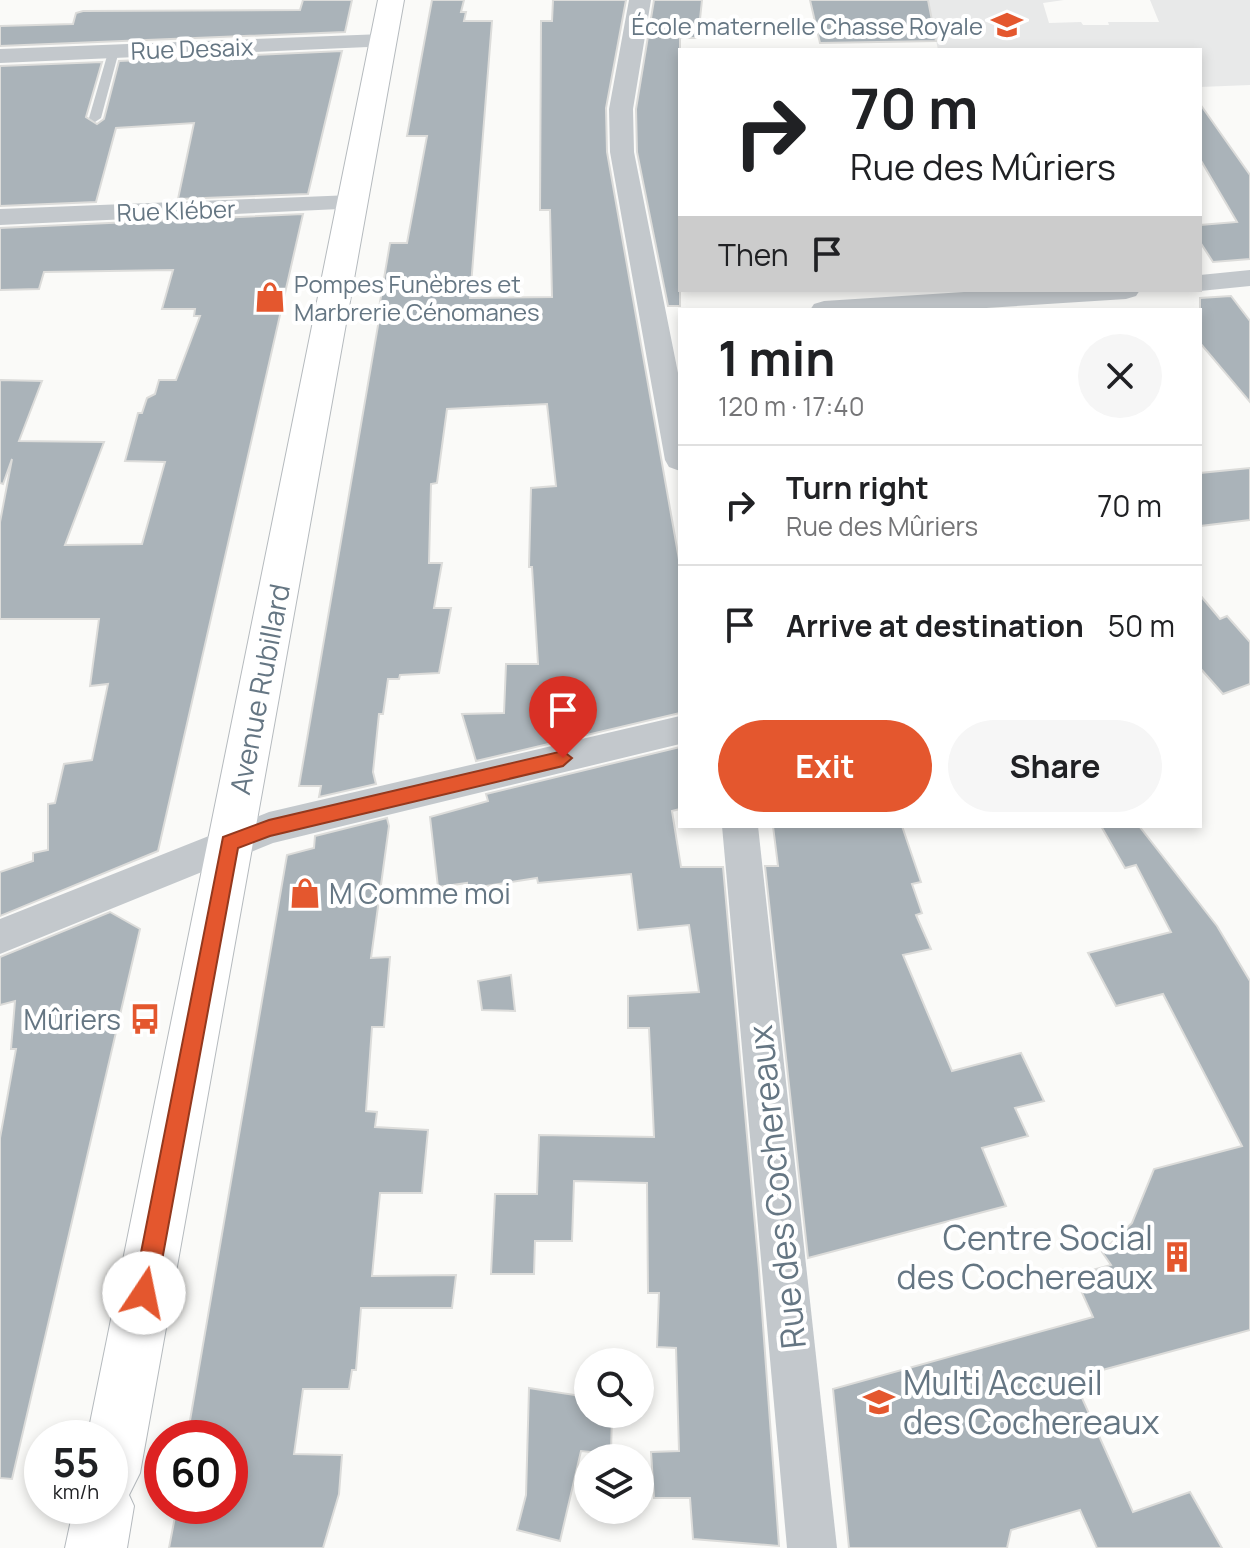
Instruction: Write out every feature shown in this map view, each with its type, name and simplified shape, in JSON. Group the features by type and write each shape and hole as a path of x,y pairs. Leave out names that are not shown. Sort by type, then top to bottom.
{"main road":[{"name":"Avenue Rubillard","path":"120,1420 391,0"},
{"path":"96,1548 101,1524"}],"street":[{"path":"640,0 621,109 622,152 667,321 678,439"},
{"name":"Rue Desaix","path":"0,56 383,41"},
{"name":"Rue Kléber","path":"0,217 352,203"},
{"path":"1202,283 1250,278"},
{"path":"854,308 1096,292"},
{"path":"0,937 269,828 678,730"},
{"name":"Rue des Cochereaux","path":"740,828 812,1548"}],"lane":[{"path":"95,118 113,51"}],"shaded area":[{"path":"928,0 1064,0 1043,3 1049,23 1109,25 1108,22 1159,22 1150,0 1250,0 1250,85 1202,87 1202,48 938,48"}],"building":[{"path":"303,0 352,0 345,32 0,46 0,26 73,24 76,13 83,11 300,10"},
{"path":"432,0 464,0 461,12 466,12 464,21 492,21 470,298 552,297 550,210 540,210 541,21 552,21 553,0 626,0 606,108 607,152 678,554 678,713 476,761 462,714 504,713 506,664 538,664 532,567 529,567 531,488 556,486 547,404 447,409 437,483 431,484 429,563 442,563 434,608 451,608 439,673 400,675 399,679 388,679 383,714 379,714 373,772 376,784 319,797 321,786 299,786 390,243 407,243 427,136 407,136"},
{"path":"654,0 702,0 698,38 680,38 678,48 680,306 668,306 637,152 636,109"},
{"path":"810,0 928,0 936,41 820,43"},
{"path":"342,51 308,194 178,199 194,123 116,128 96,202 0,206 0,66 102,62 86,117 97,124 104,119 119,61"},
{"path":"1202,107 1250,175 1250,259 1213,262 1202,245 1202,225 1237,222 1202,162"},
{"path":"303,214 158,851 0,916 0,872 33,861 33,853 48,850 48,804 55,803 64,764 92,760 108,684 90,686 99,619 0,619 0,522 12,459 3,484 0,483 0,380 42,381 19,441 104,442 65,545 142,544 165,462 125,461 138,413 142,413 147,398 155,394 159,380 176,380 200,316 194,316 195,309 162,309 173,270 44,272 39,289 0,290 0,228"},
{"path":"1231,296 1250,321 1250,402 1202,345 1200,298"},
{"path":"1250,468 1250,520 1202,526 1202,473"},
{"path":"1202,597 1220,619 1227,616 1250,642 1250,684 1223,694 1202,670"},
{"path":"678,747 678,810 672,811 681,867 723,867 759,1270 779,1546 693,1539 690,1498 654,1498 654,1452 679,1451 676,1348 657,1347 659,1293 648,1293 647,1183 574,1181 572,1241 535,1241 534,1274 491,1274 495,1194 537,1194 539,1135 654,1137 649,1028 628,1028 628,996 699,992 689,925 638,930 631,874 538,883 537,878 467,889 467,883 438,887 430,817 488,801 486,794"},
{"path":"387,818 389,826 371,958 390,957 384,1027 372,1027 366,1111 377,1112 375,1127 428,1130 422,1193 380,1193 372,1276 456,1275 452,1308 361,1308 356,1370 352,1370 349,1389 303,1389 294,1454 342,1455 339,1494 323,1548 169,1548 174,1524 248,1524 248,1420 190,1420 287,855 314,848 315,836"},
{"path":"773,828 903,828 921,882 912,884 922,913 916,915 931,949 903,955 952,1071 1021,1053 1044,1101 1015,1108 1028,1136 982,1148 1006,1206 808,1258 765,866 778,866"},
{"path":"1102,828 1141,828 1217,926 1250,981 1250,1330 1073,1378 1133,1512 1190,1492 1222,1548 1097,1548 1080,1510 1011,1530 1007,1548 849,1548 833,1389 1093,1317 1074,1275 1111,1265 1102,1252 1132,1223 1154,1169 1242,1146 1163,994 1116,1006 1088,953 1171,932 1136,865 1125,868"},
{"path":"110,912 140,929 12,1479 0,1478 0,1138 16,1049 11,1049 15,1001 0,1005 0,957"},
{"path":"511,975 515,1011 482,1010 478,981"},
{"path":"529,1388 574,1395 574,1428 612,1428 611,1444 574,1444 574,1481 560,1541 517,1530 526,1495"}],"place":[{"name":"École maternelle Chasse Royale","path":"1007,25"},
{"name":"Pompes Funèbres et Marbrerie Cénomanes","path":"270,297"},
{"name":"M Comme moi","path":"305,893"},
{"name":"Mûriers","path":"145,1019"},
{"name":"Centre Social des Cochereaux","path":"1177,1257"},
{"name":"Multi Accueil des Cochereaux","path":"879,1402"}],"route":[{"path":"144,1293 230,843 269,828 563,758"}]}
